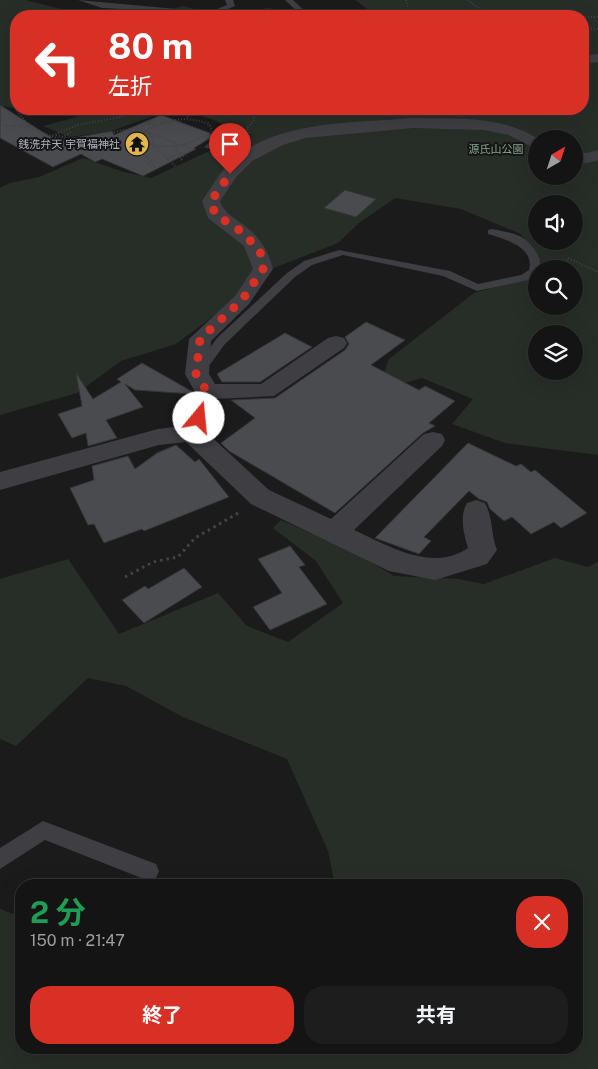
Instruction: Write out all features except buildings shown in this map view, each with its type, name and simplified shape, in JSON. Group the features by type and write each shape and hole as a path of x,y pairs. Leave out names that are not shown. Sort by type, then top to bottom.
{"street":[{"path":"487,115 502,121 528,139"},
{"path":"192,433 202,383 200,339 242,300 263,269 260,251 242,232 215,214 211,201 230,174 246,157 277,141 304,133 430,123 484,125 514,131"},
{"path":"583,158 598,155"},
{"path":"202,383 266,391 336,343"},
{"path":"0,481 158,437 192,433 260,497 399,563 434,569 470,560 477,557 484,550 478,536 476,510"},
{"path":"334,532 433,440"}],"lane":[{"path":"82,0 102,6 181,10"},
{"path":"223,10 231,6 229,0"},
{"path":"289,0 300,10"},
{"path":"202,383 221,341 291,275 308,263 331,255 342,252 446,273 477,288 525,278 534,272 536,264 533,256 519,240 492,232"},
{"path":"0,859 43,830 149,871"}],"path":[{"path":"468,0 481,10"},
{"path":"20,115 30,126 49,138 73,140 108,135 133,127 192,150 183,155 167,159"},
{"path":"49,138 82,124 134,115"},
{"path":"137,155 154,146 181,146 208,134 212,130 209,124 185,115"},
{"path":"198,115 213,116"},
{"path":"143,132 171,119 188,117"},
{"path":"145,120 157,126"},
{"path":"155,167 147,163 152,160 142,153 108,139 156,120"},
{"path":"0,125 13,128 30,126"},
{"path":"57,139 71,132"},
{"path":"150,133 154,146"},
{"path":"208,134 225,140"},
{"path":"56,135 73,140"},
{"path":"108,135 113,138"},
{"path":"136,138 154,146 174,165 177,162"},
{"path":"100,144 117,143 123,140"},
{"path":"176,146 183,155"},
{"path":"182,160 180,158 183,155"},
{"path":"583,265 598,272"},
{"path":"125,577 153,562 178,556 196,538 232,518 260,497"}],"green space":[{"path":"0,0 26,0 64,10 10,10 10,107 0,106"},
{"name":"源氏山公園","path":"355,0 598,0 598,455 505,443 452,424 473,399 422,378 385,389 383,375 389,359 474,293 528,278 528,315 583,315 583,260 540,260 532,250 583,250 583,195 528,195 528,244 521,234 461,209 395,198 359,223 338,243 266,271 220,311 176,344 121,361 77,393 0,415 0,188 10,183 39,177 83,158 124,172 151,178 244,135 214,120 199,115 589,115 589,10 369,10"},
{"path":"183,6 199,10 169,10"},
{"path":"266,8 287,10 262,10"},
{"path":"82,115 156,115 111,131 70,137 43,126"},
{"path":"281,520 356,553 394,576 458,579 484,584 555,558 588,567 598,562 598,1069 0,1069 0,909 15,915 15,1054 583,1054 583,879 334,879 328,851 287,759 183,717 126,686 88,678 16,746 0,739 0,579 68,559 119,634 218,593 247,626 288,642 343,603 316,561 273,528"}],"shaded area":[{"path":"231,130 234,132 234,136 224,138 215,148 209,149 204,147 217,136"}],"place":[{"name":"銭洗弁天 宇賀福神社","path":"137,144"}],"route":[{"path":"199,418 207,392 196,374 200,339 219,319 242,300 263,269 260,251 242,232 215,214 211,201 230,174"}]}
